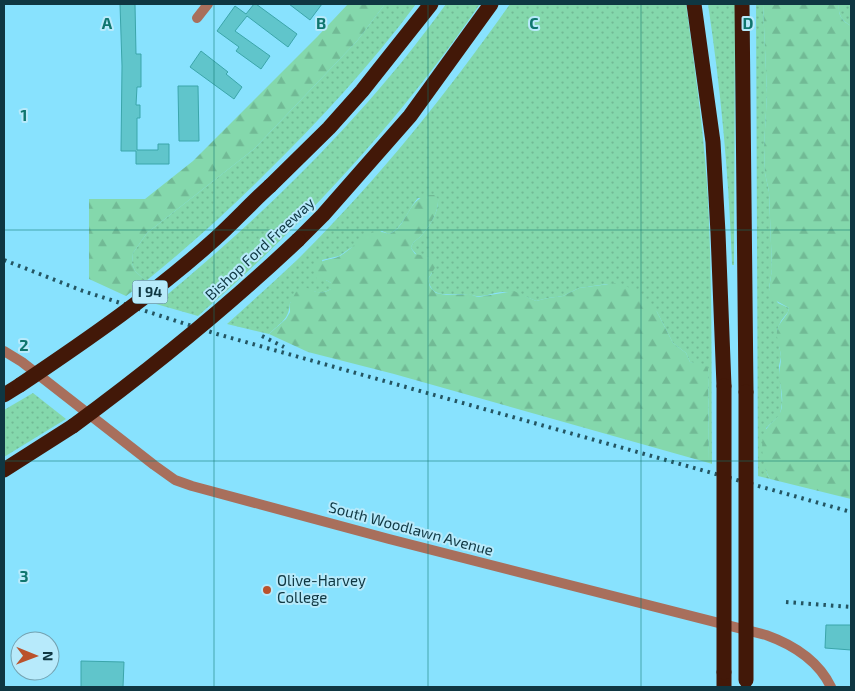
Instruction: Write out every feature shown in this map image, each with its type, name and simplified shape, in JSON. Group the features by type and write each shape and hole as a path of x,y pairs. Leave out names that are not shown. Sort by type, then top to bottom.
{"highway":[{"name":"I 94","path":"4,395 99,331 215,239 355,99 431,4"},
{"name":"Bishop Ford Freeway","path":"4,470 73,426 121,391 256,280 298,240 323,215 410,116 491,4"},
{"path":"694,4 713,142 718,233 724,386 724,680"},
{"path":"742,4 746,392 746,683"}],"street":[{"path":"197,18 208,4"},
{"name":"South Woodlawn Avenue","path":"4,350 175,480 388,539 766,636 787,643 803,654 819,668 831,687"}],"green space":[{"path":"348,4 385,4 357,41 254,149 147,233 133,253 132,263 135,271 146,281 126,296 89,279 89,199 145,199 193,161"},
{"path":"385,4 416,4 363,71 305,134 222,216 146,281 135,271 132,263 133,253 147,233 254,149 357,41"},
{"path":"446,4 480,4 417,89 349,169 313,207 276,245 198,316 156,304 235,236 311,163 382,86"},
{"path":"510,4 686,4 701,116 709,219 712,464 709,463 708,368 690,362 686,353 673,343 657,312 607,284 579,288 563,296 536,301 520,295 503,292 478,296 437,293 430,286 428,279 432,273 411,248 431,223 437,209 438,199 418,198 402,223 394,231 389,234 382,231 339,256 322,260 326,280 331,283 331,289 315,292 304,288 290,303 286,317 269,334 227,324 297,260 355,200 409,137"},
{"path":"708,4 735,4 734,265 732,265 727,167 721,102"},
{"path":"756,4 763,4 767,94 764,147 765,173 769,192 772,269 769,289 778,303 789,308 777,330 781,357 779,366 782,403 780,415 766,428 765,461 767,474 770,479 758,476"},
{"path":"763,4 839,4 841,17 851,26 851,499 770,479 764,461 762,446 764,433 779,415 782,408 779,377 781,358 777,331 789,308 773,299 769,289 772,269 769,192 765,173 764,147 767,94"},
{"path":"839,4 851,4 851,26 841,17"},
{"path":"426,195 434,195 438,199 437,209 431,223 411,248 415,254 431,257 436,260 436,266 428,279 430,287 436,293 446,295 469,294 478,297 514,291 536,301 563,296 579,288 617,283 628,287 642,297 657,312 673,343 686,353 690,362 704,364 708,368 709,463 394,374 308,352 269,334 286,319 290,312 290,303 296,292 305,287 318,292 331,289 331,283 326,280 318,281 315,267 325,260 340,256 368,234 381,232 389,234 395,231 414,203"},
{"path":"33,393 66,419 4,457 4,410"}],"building":[{"path":"120,4 135,4 136,54 141,54 141,87 137,87 136,105 140,105 140,118 137,118 137,150 158,150 158,144 169,144 169,164 136,164 136,151 121,151 122,66"},
{"path":"254,4 297,34 288,47 247,16 235,31 270,56 261,69 236,51 239,47 217,31 235,6 246,14"},
{"path":"289,4 322,4 310,20"},
{"path":"201,51 228,72 226,74 242,87 234,99 190,67"},
{"path":"178,86 198,86 199,141 179,141"},
{"path":"826,625 851,625 851,650 825,648"},
{"path":"81,661 124,662 123,687 81,687"}],"railway":[{"path":"4,260 83,291 217,334 851,512"},
{"path":"262,336 284,347"},
{"path":"786,602 851,607"}],"place":[{"name":"Olive-Harvey College","path":"267,590"}]}
